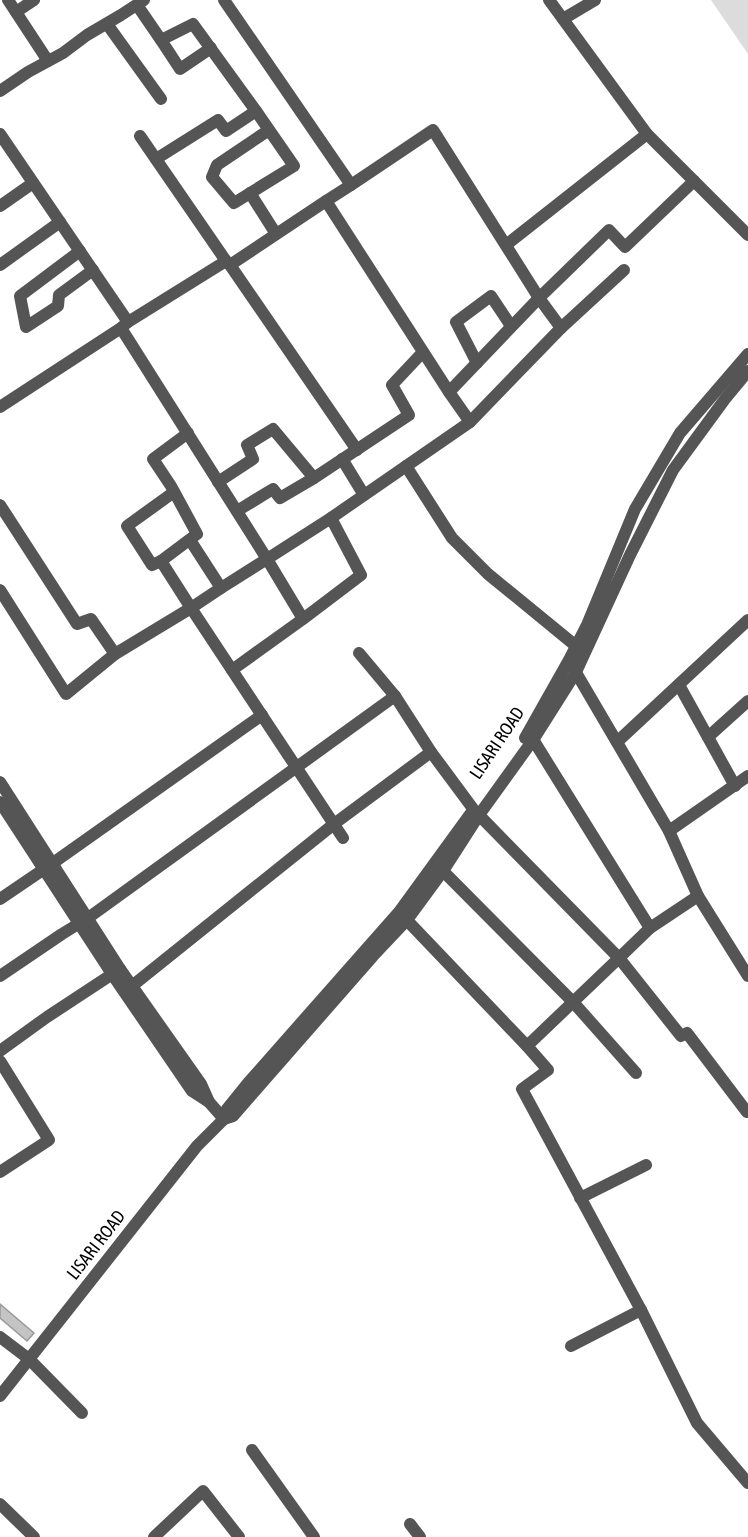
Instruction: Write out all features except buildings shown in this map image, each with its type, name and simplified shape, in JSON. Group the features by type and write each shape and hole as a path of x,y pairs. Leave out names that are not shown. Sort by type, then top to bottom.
{"street":[{"path":"8,0 48,61"},
{"path":"16,12 34,0"},
{"path":"224,0 351,185"},
{"path":"549,0 647,134 748,235"},
{"path":"563,19 595,0"},
{"path":"0,91 141,2 161,40 180,69 211,48"},
{"path":"106,24 161,99"},
{"path":"161,40 193,24 256,111 294,166 234,203 212,177 217,165 269,130"},
{"path":"156,159 218,120 226,131 256,111"},
{"path":"0,407 125,325 276,234 433,130 539,298 561,328"},
{"path":"0,134 5,152 33,183 93,270 188,434 303,619"},
{"path":"506,244 647,134"},
{"path":"140,136 357,450"},
{"path":"449,392 539,298 609,230 625,247 694,181"},
{"path":"0,206 33,183"},
{"path":"250,194 276,234"},
{"path":"326,201 470,422"},
{"path":"0,265 60,222"},
{"path":"47,276 59,295 58,306 26,327 20,296 47,276 80,252"},
{"path":"59,295 93,270"},
{"path":"0,590 66,694 115,654 331,518 470,422 561,328 624,270"},
{"path":"477,363 456,322 491,296 512,327"},
{"path":"237,511 273,489 280,498 410,415 392,385 423,352"},
{"name":"LISARI ROAD","path":"531,736 587,625 635,509 680,433 747,356"},
{"name":"LISARI ROAD","path":"0,1396 197,1146 224,1119 233,1116 373,956 439,867 576,672 673,470 725,399 748,372"},
{"path":"218,482 253,459 247,445 273,429 314,478"},
{"path":"174,492 127,526 152,565 161,561 197,534 174,492 153,459 188,434"},
{"path":"342,459 364,495"},
{"path":"406,466 452,538 488,574 576,646"},
{"path":"0,505 77,624 91,619 115,654"},
{"path":"232,670 361,575 331,518"},
{"path":"190,540 221,588"},
{"path":"161,561 343,838"},
{"path":"617,742 748,620"},
{"path":"359,653 395,696 431,752 476,813 619,958 681,1036 687,1033 748,1112"},
{"path":"569,660 669,831 698,896 748,976"},
{"path":"679,685 735,786"},
{"path":"0,976 84,921 395,696"},
{"path":"708,737 748,701"},
{"path":"0,898 262,715"},
{"path":"531,736 650,928"},
{"path":"132,986 334,824 431,752"},
{"path":"669,831 748,776"},
{"path":"1,787 18,820 116,972 170,1049 201,1084 209,1102 224,1119"},
{"path":"0,802 18,820"},
{"path":"439,867 573,1002 636,1073"},
{"path":"527,1046 650,928 698,896"},
{"path":"403,916 548,1070 522,1089 641,1310 697,1423 748,1483"},
{"path":"116,972 132,986 170,1049"},
{"path":"0,1051 116,972"},
{"path":"0,1061 49,1140 0,1172"},
{"path":"580,1198 646,1165"},
{"path":"571,1346 641,1310"},
{"path":"0,1337 29,1359 82,1413"},
{"path":"252,1449 314,1537"},
{"path":"154,1537 203,1491 239,1537"},
{"path":"0,1504 34,1537"},
{"path":"410,1524 420,1537"}],"shaded area":[{"path":"711,0 748,0 748,54"}]}
